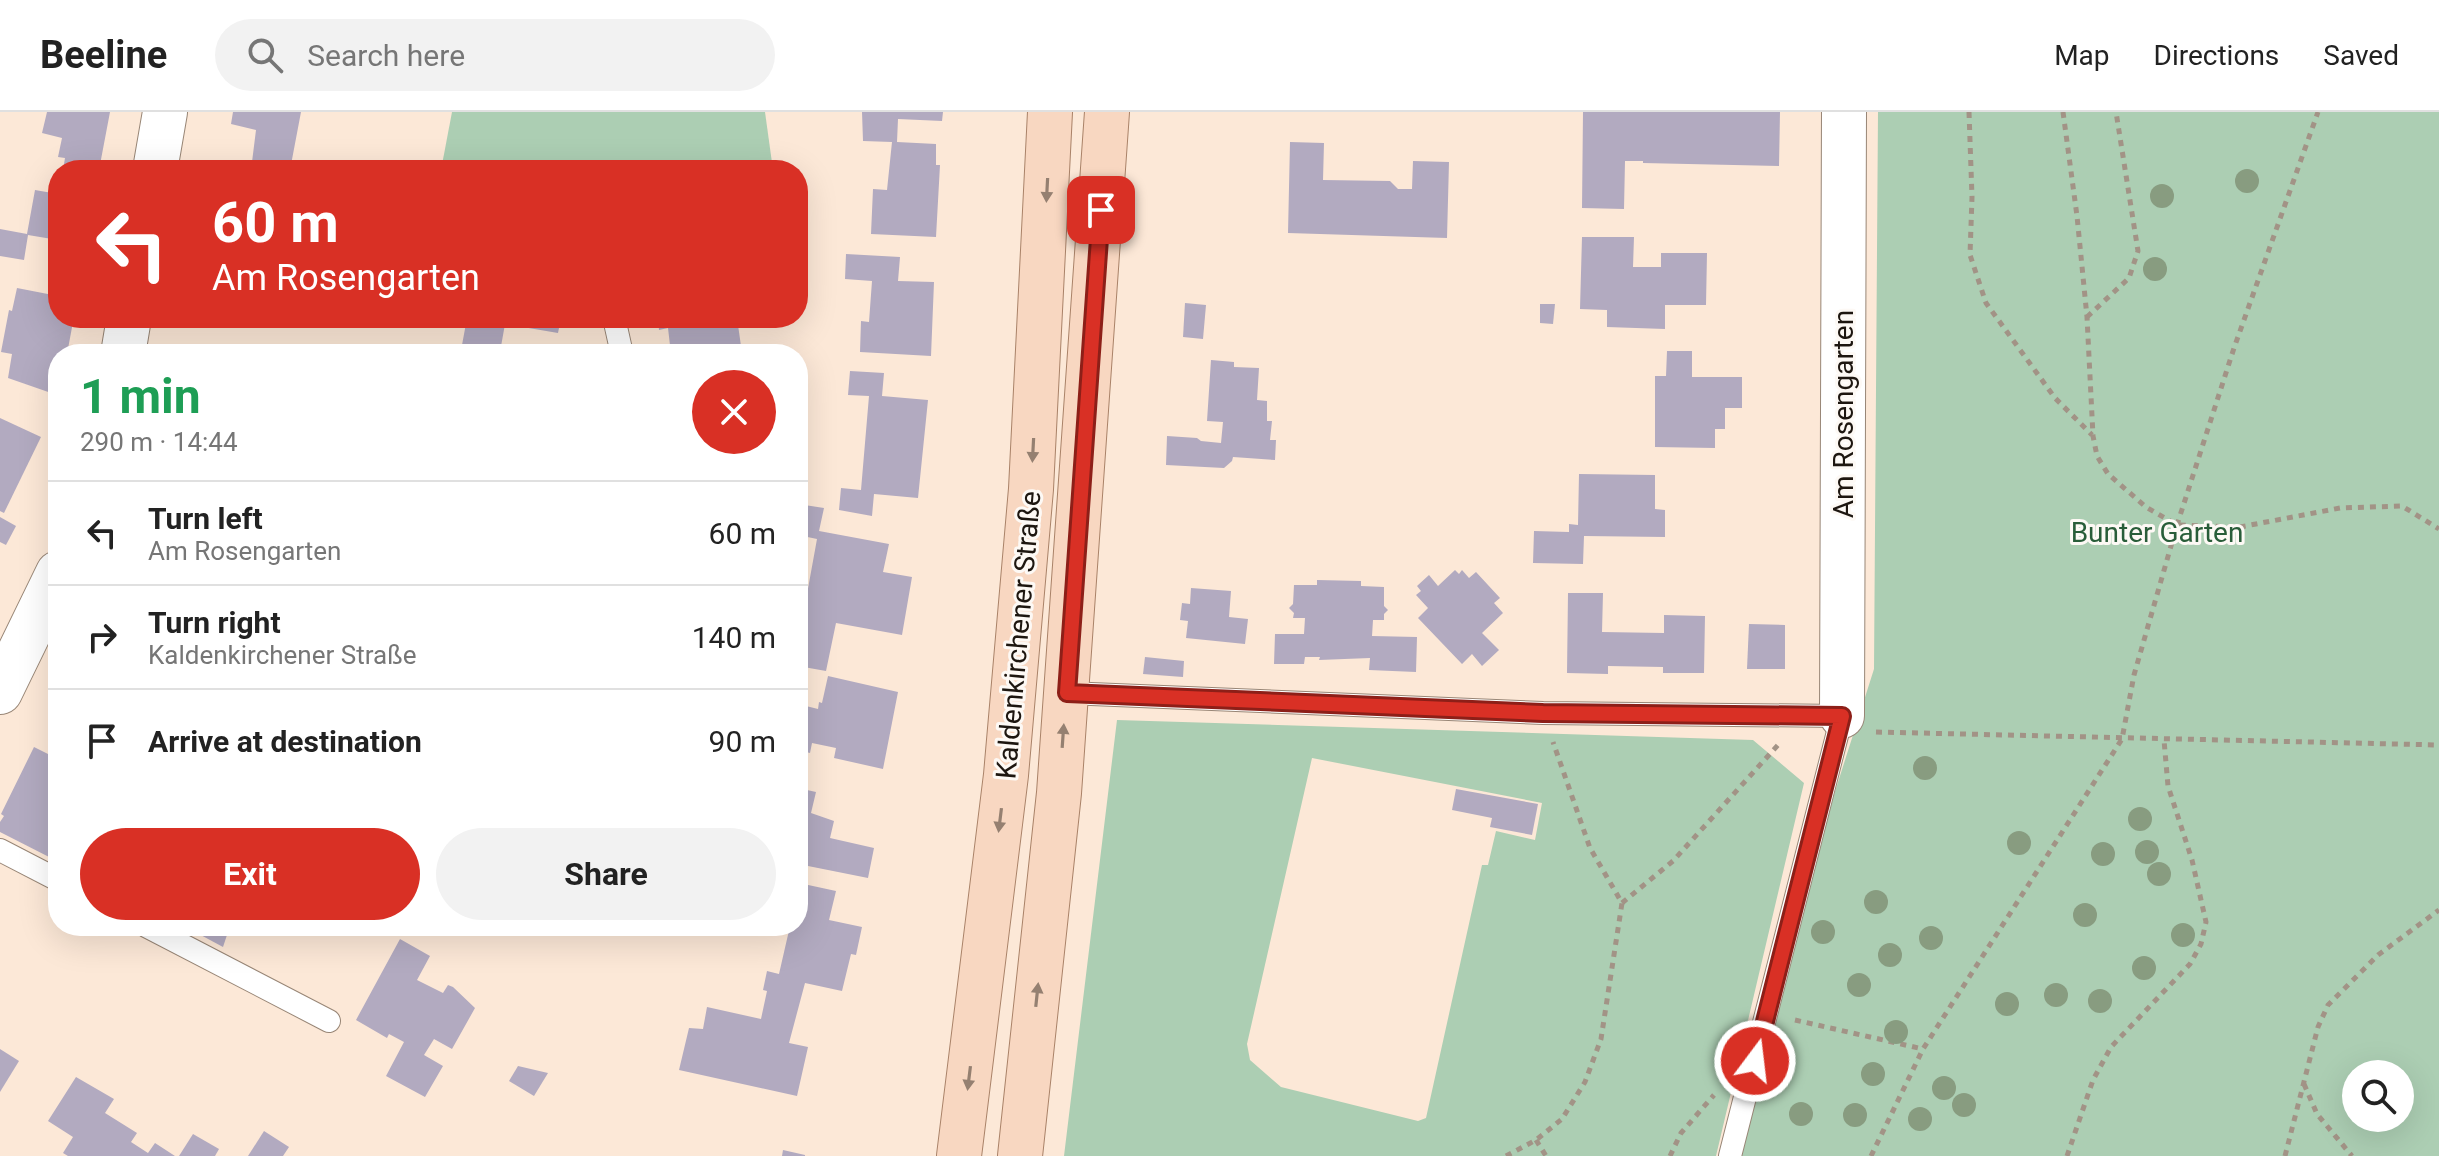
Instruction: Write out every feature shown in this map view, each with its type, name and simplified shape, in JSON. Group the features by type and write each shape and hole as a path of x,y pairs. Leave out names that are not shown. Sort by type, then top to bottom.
{"main road":[{"name":"Kaldenkirchener Straße","path":"959,1156 1010,728 1031,489 1050,112"},
{"name":"Kaldenkirchener Straße","path":"1020,1156 1059,793 1107,112"}],"street":[{"path":"157,160 165,112"},
{"name":"Am Rosengarten","path":"1842,716 1844,112"},
{"path":"0,692 48,594"}],"lane":[{"path":"1067,693 1543,713 1842,716"},
{"name":"Am Rosengarten","path":"1730,1156 1842,716"},
{"path":"0,850 48,875"},
{"path":"165,936 329,1021"}],"path":[{"path":"1969,112 1972,197 1970,255 1986,303 2055,398 2093,436"},
{"path":"2063,112 2087,317 2093,436 2097,456 2108,474 2146,507 2177,525 2240,527 2340,508 2402,506 2439,529"},
{"path":"2087,317 2129,278 2138,251 2116,112"},
{"path":"1871,1156 1923,1049 2122,739 2134,675 2177,525 2234,348 2318,112"},
{"path":"1506,1156 1536,1140 1562,1119 1585,1082 1601,1039 1622,903 1590,848 1543,713"},
{"path":"1842,716 1869,731 2439,745"},
{"path":"2067,1156 2093,1080 2111,1047 2190,964 2201,944 2206,922 2192,860 2168,786 2164,740"},
{"path":"1622,903 1673,861 1778,744"},
{"path":"2285,1156 2318,1027 2328,1005 2378,955 2439,910"},
{"path":"1767,1013 1923,1049"},
{"path":"1670,1156 1681,1133 1704,1105 1732,1077 1755,1061"},
{"path":"2304,1083 2317,1114 2352,1156"},
{"path":"1536,1140 1546,1156"}],"green space":[{"path":"452,112 765,112 772,160 443,160"},
{"name":"Bunter Garten","path":"1878,112 2439,112 2439,1156 1736,1156 1804,889 1874,669"},
{"path":"1117,720 1753,740 1804,783 1716,1156 1064,1156","holes":["1312,758 1542,803 1535,840 1496,831 1488,865 1482,865 1426,1118 1418,1121 1281,1087 1250,1060 1247,1044"]}],"building":[{"path":"47,112 110,112 101,160 65,160 58,157 62,138 42,133"},
{"path":"233,112 301,112 292,160 252,160 256,130 231,124"},
{"path":"862,112 943,112 942,121 898,119 897,142 936,144 936,165 940,165 936,237 871,234 873,189 887,190 892,142 863,141"},
{"path":"1583,112 1780,112 1779,166 1625,161 1624,209 1582,208"},
{"path":"1290,142 1324,143 1323,180 1390,181 1398,189 1412,189 1413,161 1449,162 1447,238 1288,233"},
{"path":"35,190 48,192 48,238 28,235 24,260 0,256 0,229 27,234"},
{"path":"1582,237 1634,237 1633,267 1661,267 1661,253 1707,253 1706,305 1665,305 1665,329 1607,327 1607,310 1580,309"},
{"path":"846,254 900,257 898,281 934,282 931,356 860,352 861,321 869,322 872,281 845,279"},
{"path":"17,288 48,294 48,328 72,328 69,344 48,344 48,392 8,378 12,354 1,352 9,310 12,311"},
{"path":"1185,303 1206,305 1203,339 1183,337"},
{"path":"1540,304 1555,304 1553,324 1540,323"},
{"path":"465,328 504,328 501,344 462,344"},
{"path":"529,328 559,328 558,333"},
{"path":"668,328 738,328 741,344 670,344"},
{"path":"1667,351 1692,351 1692,377 1742,377 1742,408 1725,408 1725,429 1715,429 1715,448 1655,447 1655,376 1666,376"},
{"path":"1211,360 1234,362 1234,367 1259,368 1257,400 1267,401 1267,421 1272,421 1270,440 1276,440 1275,460 1233,457 1224,468 1166,465 1167,436 1221,443 1223,422 1207,421"},
{"path":"850,371 884,373 882,396 928,400 918,498 874,494 872,516 839,510 841,488 861,490 869,396 848,395"},
{"path":"0,418 41,437 4,513 0,511"},
{"path":"1579,474 1655,475 1655,509 1665,510 1665,537 1584,536 1583,564 1533,563 1534,531 1569,532 1569,524 1578,525"},
{"path":"808,506 824,508 819,531 889,544 883,572 912,577 902,635 836,623 826,671 808,668 808,588 817,539 808,537"},
{"path":"0,517 16,526 6,545 0,542"},
{"path":"1455,570 1459,574 1462,570 1469,578 1476,572 1500,598 1494,603 1503,613 1482,633 1499,650 1482,666 1472,654 1462,664 1418,618 1428,608 1416,595 1421,591 1417,586 1429,575 1438,586"},
{"path":"1317,580 1361,581 1361,586 1384,587 1384,606 1388,610 1384,620 1373,620 1372,636 1417,637 1416,672 1369,670 1370,658 1319,660 1320,657 1305,657 1304,664 1274,664 1275,634 1304,634 1305,618 1293,618 1294,613 1289,608 1293,604 1294,585 1317,585"},
{"path":"1191,588 1231,591 1229,617 1248,619 1245,644 1186,638 1188,621 1180,620 1182,603 1190,604"},
{"path":"1568,593 1603,593 1602,632 1664,633 1664,615 1705,616 1704,673 1663,673 1663,667 1608,666 1608,674 1567,673"},
{"path":"1749,624 1785,625 1785,669 1747,669"},
{"path":"1145,657 1184,661 1183,677 1143,674"},
{"path":"828,676 898,692 883,769 834,758 836,748 812,743 808,752 808,706 818,709 819,702 822,703"},
{"path":"34,747 48,754 48,856 0,832 0,822 4,816 1,814"},
{"path":"1456,789 1538,804 1532,835 1490,827 1492,818 1452,810"},
{"path":"808,790 816,792 811,813 834,821 830,838 874,848 868,878 808,866"},
{"path":"808,885 836,891 829,920 862,927 856,955 851,954 842,991 805,983 789,1043 808,1047 797,1096 679,1070 689,1028 703,1029 707,1007 761,1019 767,991 763,990 767,971 779,974 788,936 808,936"},
{"path":"203,936 227,936 223,947"},
{"path":"400,939 430,956 417,980 443,993 448,985 453,987 475,1008 452,1049 434,1039 424,1055 443,1066 425,1097 386,1076 404,1042 389,1034 387,1038 356,1020"},
{"path":"0,1049 19,1061 0,1092"},
{"path":"518,1066 548,1073 534,1096 509,1081"},
{"path":"76,1077 114,1099 105,1113 137,1133 131,1142 148,1153 155,1143 175,1156 68,1156 63,1153 73,1137 48,1121"},
{"path":"264,1131 289,1147 283,1156 248,1156"},
{"path":"193,1134 219,1149 215,1156 179,1156"},
{"path":"783,1150 805,1155 805,1156 782,1156"}],"route":[{"path":"1101,210 1067,693 1543,713 1842,716 1755,1061"}]}
